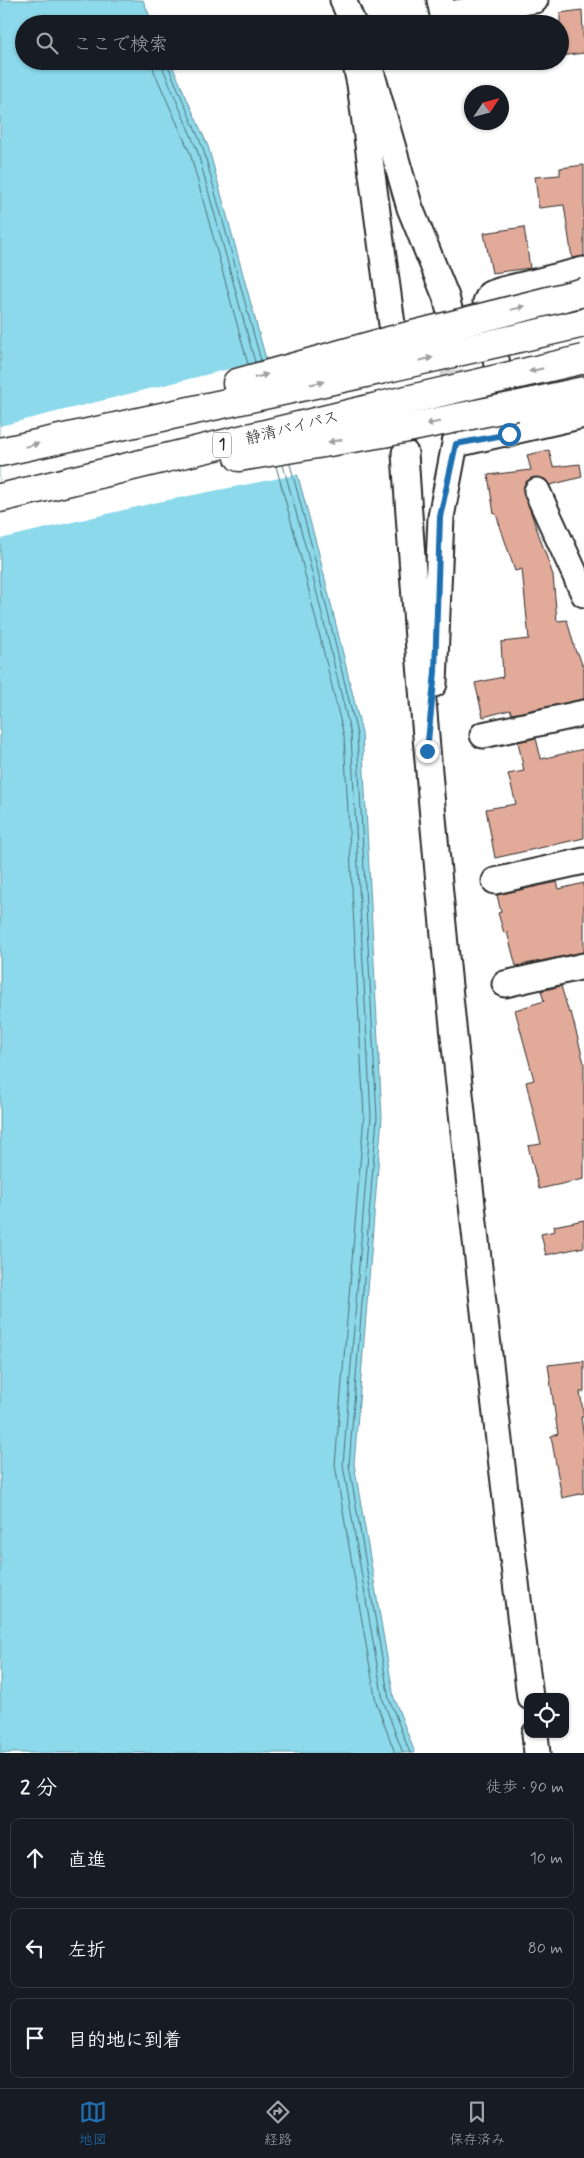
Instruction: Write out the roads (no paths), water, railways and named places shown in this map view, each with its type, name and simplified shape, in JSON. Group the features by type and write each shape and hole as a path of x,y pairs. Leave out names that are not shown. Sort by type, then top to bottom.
{"highway":[{"path":"64,437 249,380 420,332 584,292"},
{"path":"0,452 379,370 584,323"},
{"name":"静清バイパス","path":"0,498 584,359"},
{"name":"1","path":"62,484 314,445 584,391"}],"street":[{"path":"342,0 344,15"},
{"path":"342,0 349,15"},
{"path":"440,0 443,15"},
{"path":"449,15 535,0"},
{"path":"356,70 395,347"},
{"path":"371,70 410,208 446,297 450,313"},
{"path":"509,434 486,302 490,294 502,290 584,270"},
{"path":"427,751 435,672 440,517 456,438 509,434 584,415"},
{"path":"405,454 427,751 450,1008 530,1693"},
{"path":"537,491 584,594"},
{"path":"483,735 584,713"},
{"path":"495,881 584,861"},
{"path":"505,984 584,966"},
{"path":"535,1738 537,1753"}],"water":[{"path":"0,0 143,0 149,15 15,15 15,70 174,70 208,146 318,550 362,733 382,1117 354,1464 394,1698 415,1753 0,1753"}],"tunnel":[{"path":"451,333 455,410"}]}
